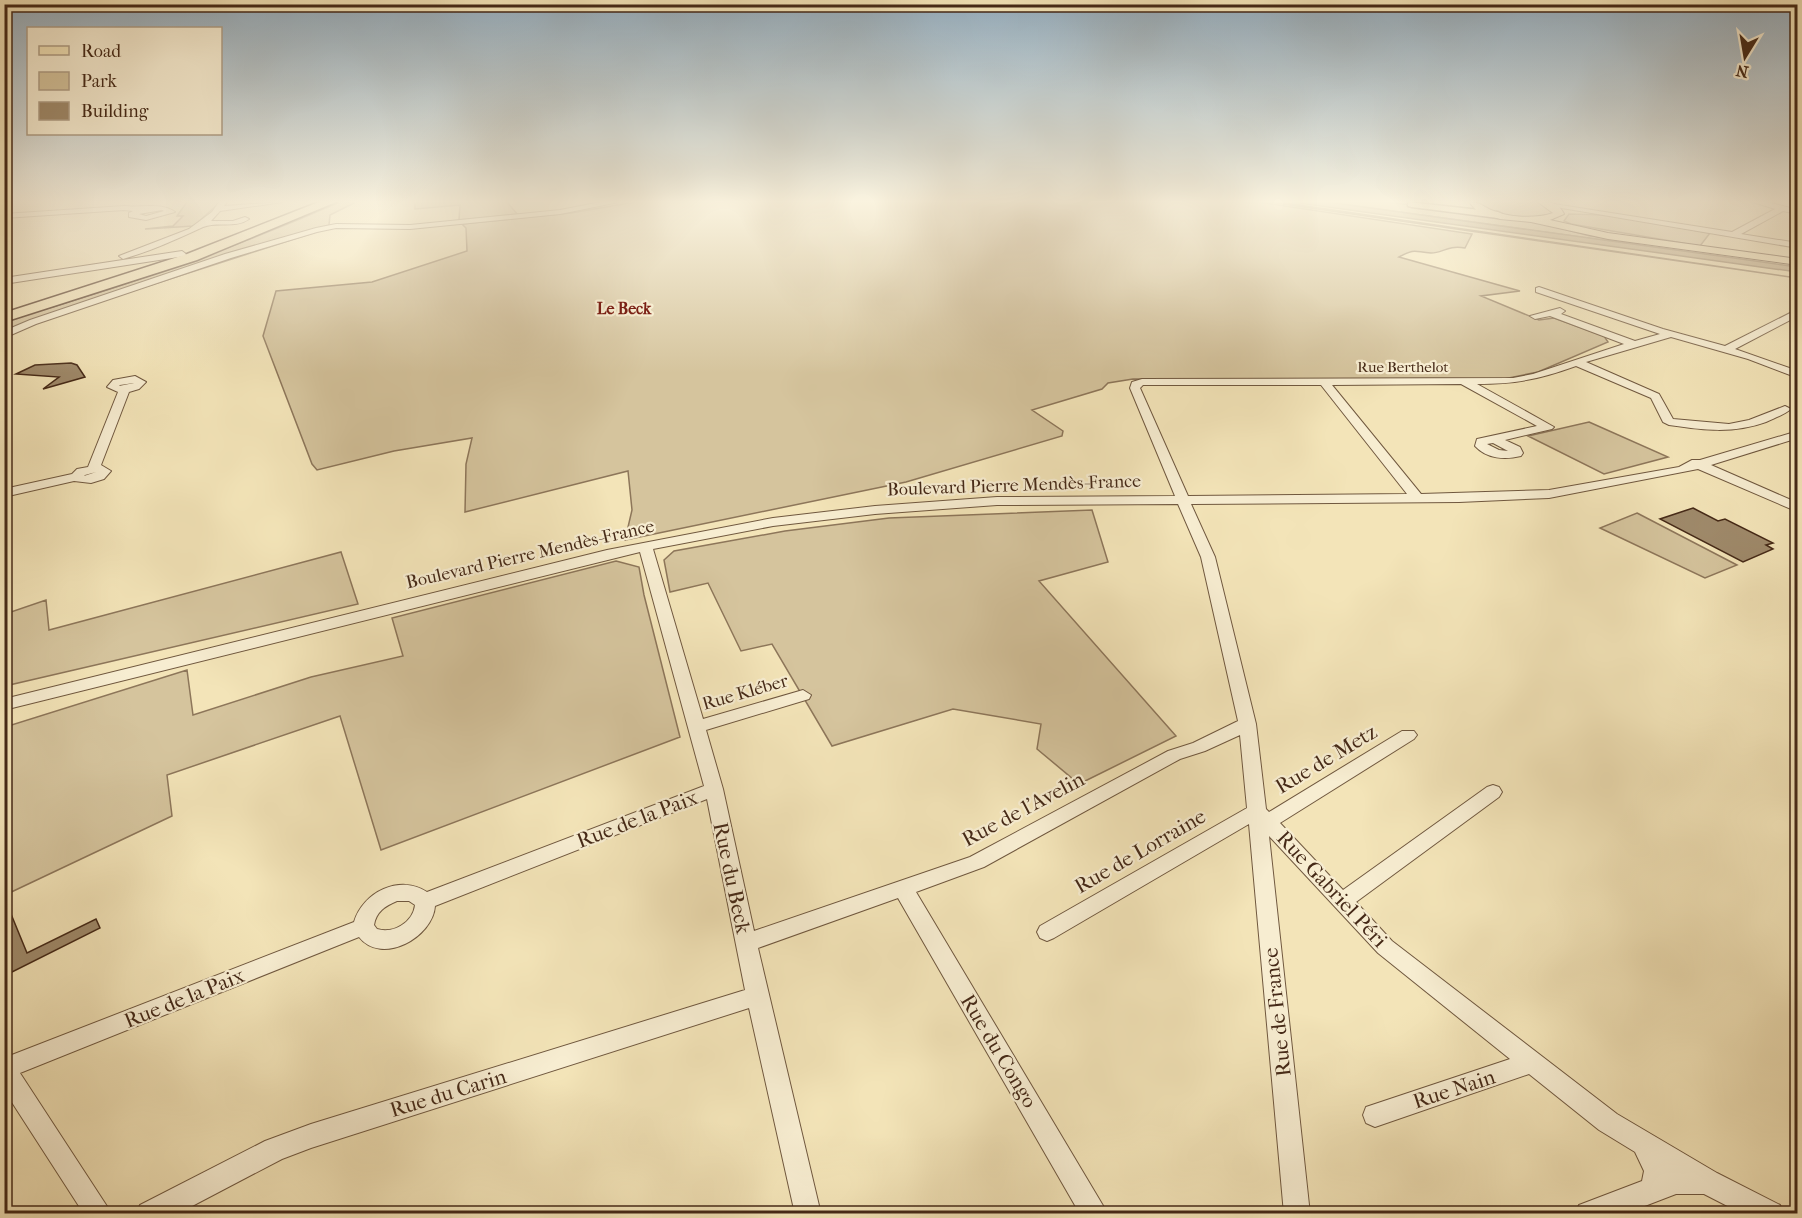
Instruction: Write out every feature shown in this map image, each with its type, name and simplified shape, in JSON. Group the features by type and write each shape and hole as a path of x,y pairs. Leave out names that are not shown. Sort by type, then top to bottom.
{"highway":[{"path":"4,318 184,259"}],"main road":[{"path":"1774,259 1797,262"}],"street":[{"path":"107,265 117,259"},
{"path":"4,281 149,259"},
{"path":"4,335 33,322 220,259"},
{"path":"1539,290 1797,375"},
{"path":"1535,316 1589,305"},
{"path":"1726,350 1797,312"},
{"path":"1551,313 1635,345"},
{"name":"Rue Berthelot","path":"1184,499 1136,391 1135,386 1142,382 1465,382 1526,379 1671,334"},
{"path":"1576,362 1651,394 1659,400 1669,422 1735,429 1752,425 1785,409"},
{"path":"1324,382 1417,498"},
{"path":"1465,382 1548,427 1494,439"},
{"path":"4,493 76,477 88,480 105,471 94,468 124,390"},
{"name":"Boulevard Pierre Mendès-France","path":"1609,485 1797,427"},
{"name":"Boulevard Pierre Mendès-France","path":"4,705 324,623 645,546 773,522 893,508 1028,500 1417,498 1528,495 1609,485 1701,465 1797,434"},
{"path":"1688,459 1797,508"},
{"path":"1184,499 1210,562 1247,724 1262,816"},
{"name":"Rue du Beck","path":"645,546 698,726 714,789 757,996 808,1214"},
{"name":"Boulevard Pierre Mendès-France","path":"4,696 272,636"},
{"name":"Rue Kléber","path":"698,726 803,695"},
{"name":"Rue de l'Avelin","path":"746,943 988,857 1174,755 1199,747 1247,724"},
{"name":"Rue de Metz","path":"1262,816 1408,735"},
{"name":"Rue de la Paix","path":"425,902 714,789"},
{"path":"1344,900 1493,792"},
{"name":"Rue Gabriel Péri","path":"1262,816 1344,900 1385,947 1608,1122 1708,1182 1771,1214"},
{"name":"Rue de Lorraine","path":"1047,932 1262,816"},
{"name":"Rue de France","path":"1262,816 1297,1214"},
{"name":"Rue du Congo","path":"903,888 1095,1214"},
{"path":"413,892 425,902 426,908 419,924 401,936 381,940 366,933 363,927 363,919 374,903 394,893 413,892"},
{"name":"Rue de la Paix","path":"4,1069 363,927"},
{"name":"Rue du Carin","path":"148,1214 274,1150 311,1136 757,996"},
{"name":"Rue Nain","path":"1375,1115 1534,1062"},
{"path":"4,1069 99,1214"},
{"path":"1644,1144 1657,1170 1654,1188"},
{"path":"1588,1214 1676,1181 1708,1182"}],"green space":[{"path":"196,259 233,259 5,332 4,321 90,296"},
{"path":"443,259 1406,259 1520,291 1481,296 1539,320 1554,318 1604,336 1608,342 1538,372 1499,380 1133,379 1108,383 1102,389 1032,410 1063,431 1062,436 906,482 625,540 632,510 628,471 465,512 466,464 472,438 394,451 317,470 312,464 263,336 276,291 372,282"},
{"path":"1589,422 1668,457 1604,474 1528,436"},
{"path":"1092,510 1108,562 1039,581 1176,736 1079,784 1037,749 1041,724 953,709 832,746 772,644 741,651 708,583 670,592 664,560 674,551 785,531 889,518"},
{"path":"1637,513 1737,565 1705,578 1600,528"},
{"path":"341,552 358,604 5,686 5,614 46,600 49,630"},
{"path":"616,561 639,567 680,737 381,850 340,716 167,775 172,816 5,895 5,727 187,670 193,715 311,677 403,656 392,618"}],"shaded area":[{"path":"1664,259 1666,259 1797,278"},
{"path":"1702,259 1740,259 1797,267 1797,272"}],"building":[{"path":"71,363 77,365 85,377 43,389 59,377 16,374 35,365"},
{"path":"1693,508 1718,521 1725,519 1773,543 1766,545 1773,549 1743,562 1660,519"},
{"path":"4,897 27,953 96,919 100,928 4,976"}],"district":[{"name":"Le Beck","path":"624,308"}]}
